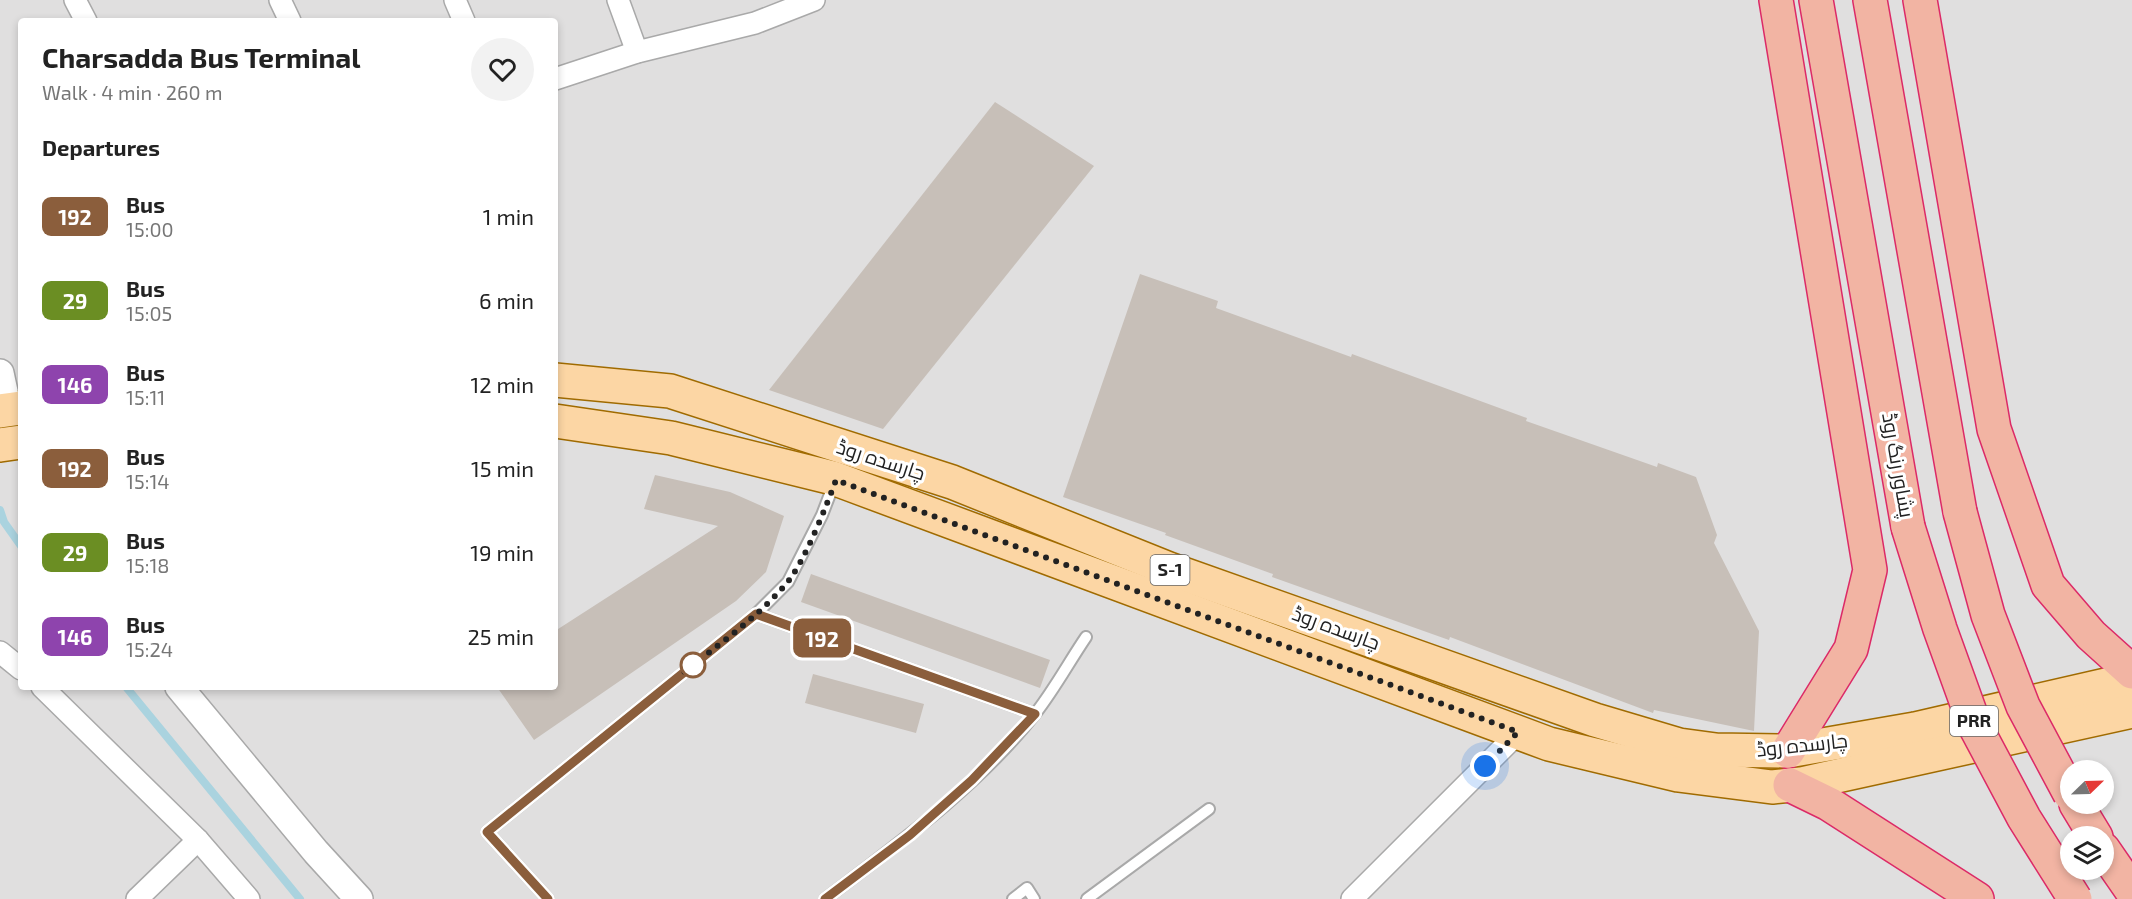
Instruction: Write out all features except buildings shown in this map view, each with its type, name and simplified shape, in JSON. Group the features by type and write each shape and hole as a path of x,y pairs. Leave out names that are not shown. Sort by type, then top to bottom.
{"highway":[{"path":"1776,0 1870,570 1851,650 1788,751"},
{"name":"پشاور رنگ روڈ","path":"1816,0 1908,527 1940,629 1975,726 2024,818 2075,899"},
{"name":"PRR","path":"1870,0 1960,512 1988,615 2023,706 2060,775"},
{"path":"1920,0 1994,429 2048,585 2091,635 2132,672"},
{"path":"1790,785 1829,804 1977,899"}],"main road":[{"name":"چارسدہ روڈ","path":"558,380 670,391 842,465 1549,744 1678,775 1772,787 1790,785 2132,711"},
{"name":"چارسدہ روڈ","path":"558,421 952,482 1169,569 1630,731 1679,745 1788,751 1915,729 2132,679"},
{"path":"0,445 18,442"}],"street":[{"path":"75,0 84,18"},
{"path":"280,0 289,18"},
{"path":"455,0 463,18"},
{"path":"618,0 637,52"},
{"path":"558,77 637,52 755,23 814,0"},
{"path":"0,373 10,410"},
{"path":"0,652 18,667"},
{"path":"45,690 198,840 249,899"},
{"path":"181,690 316,852 359,899"},
{"path":"1352,899 1518,732"},
{"path":"137,899 198,840"}],"lane":[{"path":"548,899 487,832 756,614 788,582 822,515 842,465"},
{"path":"756,614 1035,714"},
{"path":"825,899 928,819 972,780 1035,714 1086,637"},
{"path":"1088,899 1209,809"},
{"path":"1013,899 1028,888 1034,899"}],"shaded area":[{"path":"0,0 2132,0 2132,899 0,899"}],"waterway":[{"path":"0,510 4,522 18,542"},
{"path":"128,690 300,899"}],"bus line":[{"name":"192","path":"548,899 487,832 756,614 1035,714 972,780 910,835 825,899"}],"route":[{"path":"693,665 684,672 756,614 788,582 822,515 836,480 1518,732 1485,766"}]}
